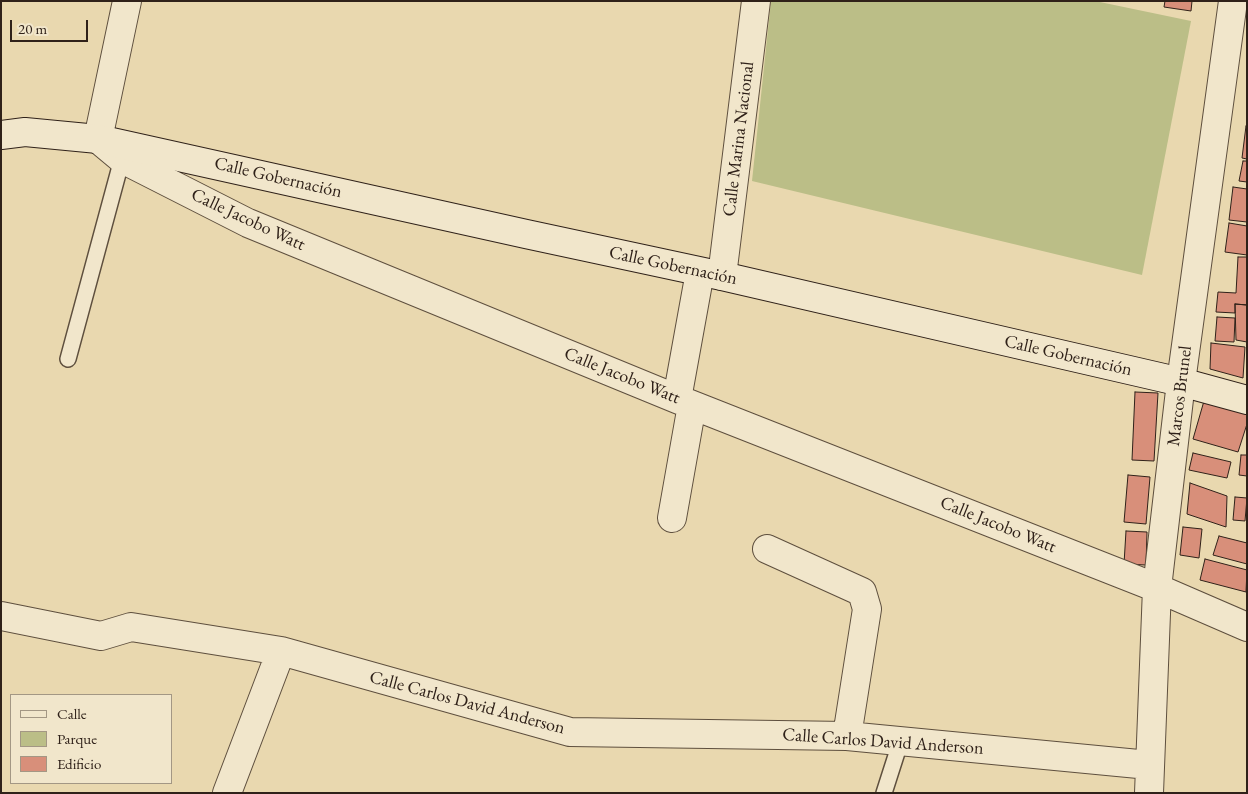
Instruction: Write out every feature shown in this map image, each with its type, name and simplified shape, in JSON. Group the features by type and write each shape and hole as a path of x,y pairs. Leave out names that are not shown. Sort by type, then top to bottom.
{"street":[{"path":"1,135 25,132 98,139 127,1"},
{"name":"Calle Marina Nacional","path":"672,518 685,402 711,274 756,1"},
{"name":"Marcos Brunel","path":"1149,793 1157,588 1181,382 1233,1"},
{"name":"Calle Jacobo Watt","path":"98,139 122,159 248,224 685,402 1157,588 1247,627"},
{"name":"Calle Gobernación","path":"98,139 711,274 1181,382 1247,400"},
{"path":"767,549 862,592 867,609 847,736"},
{"name":"Calle Carlos David Anderson","path":"1,616 101,636 131,627 281,652 570,732 847,736 1150,765"},
{"path":"227,793 281,652"}],"lane":[{"path":"68,359 122,159"},
{"path":"884,793 901,740"}],"green space":[{"path":"771,1 1095,1 1191,21 1142,275 752,181"}],"building":[{"path":"1165,1 1192,1 1191,11 1164,7"},
{"path":"1247,126 1247,159 1242,158"},
{"path":"1243,161 1247,161 1247,182 1239,181"},
{"path":"1233,187 1247,189 1247,222 1229,220"},
{"path":"1229,223 1247,226 1247,255 1225,252"},
{"path":"1238,257 1247,257 1247,305 1235,304 1235,313 1216,312 1218,292 1236,293"},
{"path":"1235,304 1247,305 1247,342 1236,340"},
{"path":"1217,317 1235,318 1234,342 1215,341"},
{"path":"1211,343 1245,347 1243,378 1210,369"},
{"path":"1135,392 1158,393 1154,461 1132,460"},
{"path":"1204,401 1247,413 1247,424 1238,452 1193,439"},
{"path":"1193,453 1231,462 1227,478 1189,470"},
{"path":"1241,455 1247,455 1247,476 1239,475"},
{"path":"1128,475 1150,477 1146,524 1124,522"},
{"path":"1190,483 1227,496 1226,527 1187,514"},
{"path":"1235,497 1247,498 1245,521 1233,520"},
{"path":"1183,527 1202,529 1199,558 1180,555"},
{"path":"1126,531 1147,532 1146,565 1124,564"},
{"path":"1219,536 1247,543 1247,564 1213,555"},
{"path":"1205,559 1247,570 1246,592 1200,580"}]}
